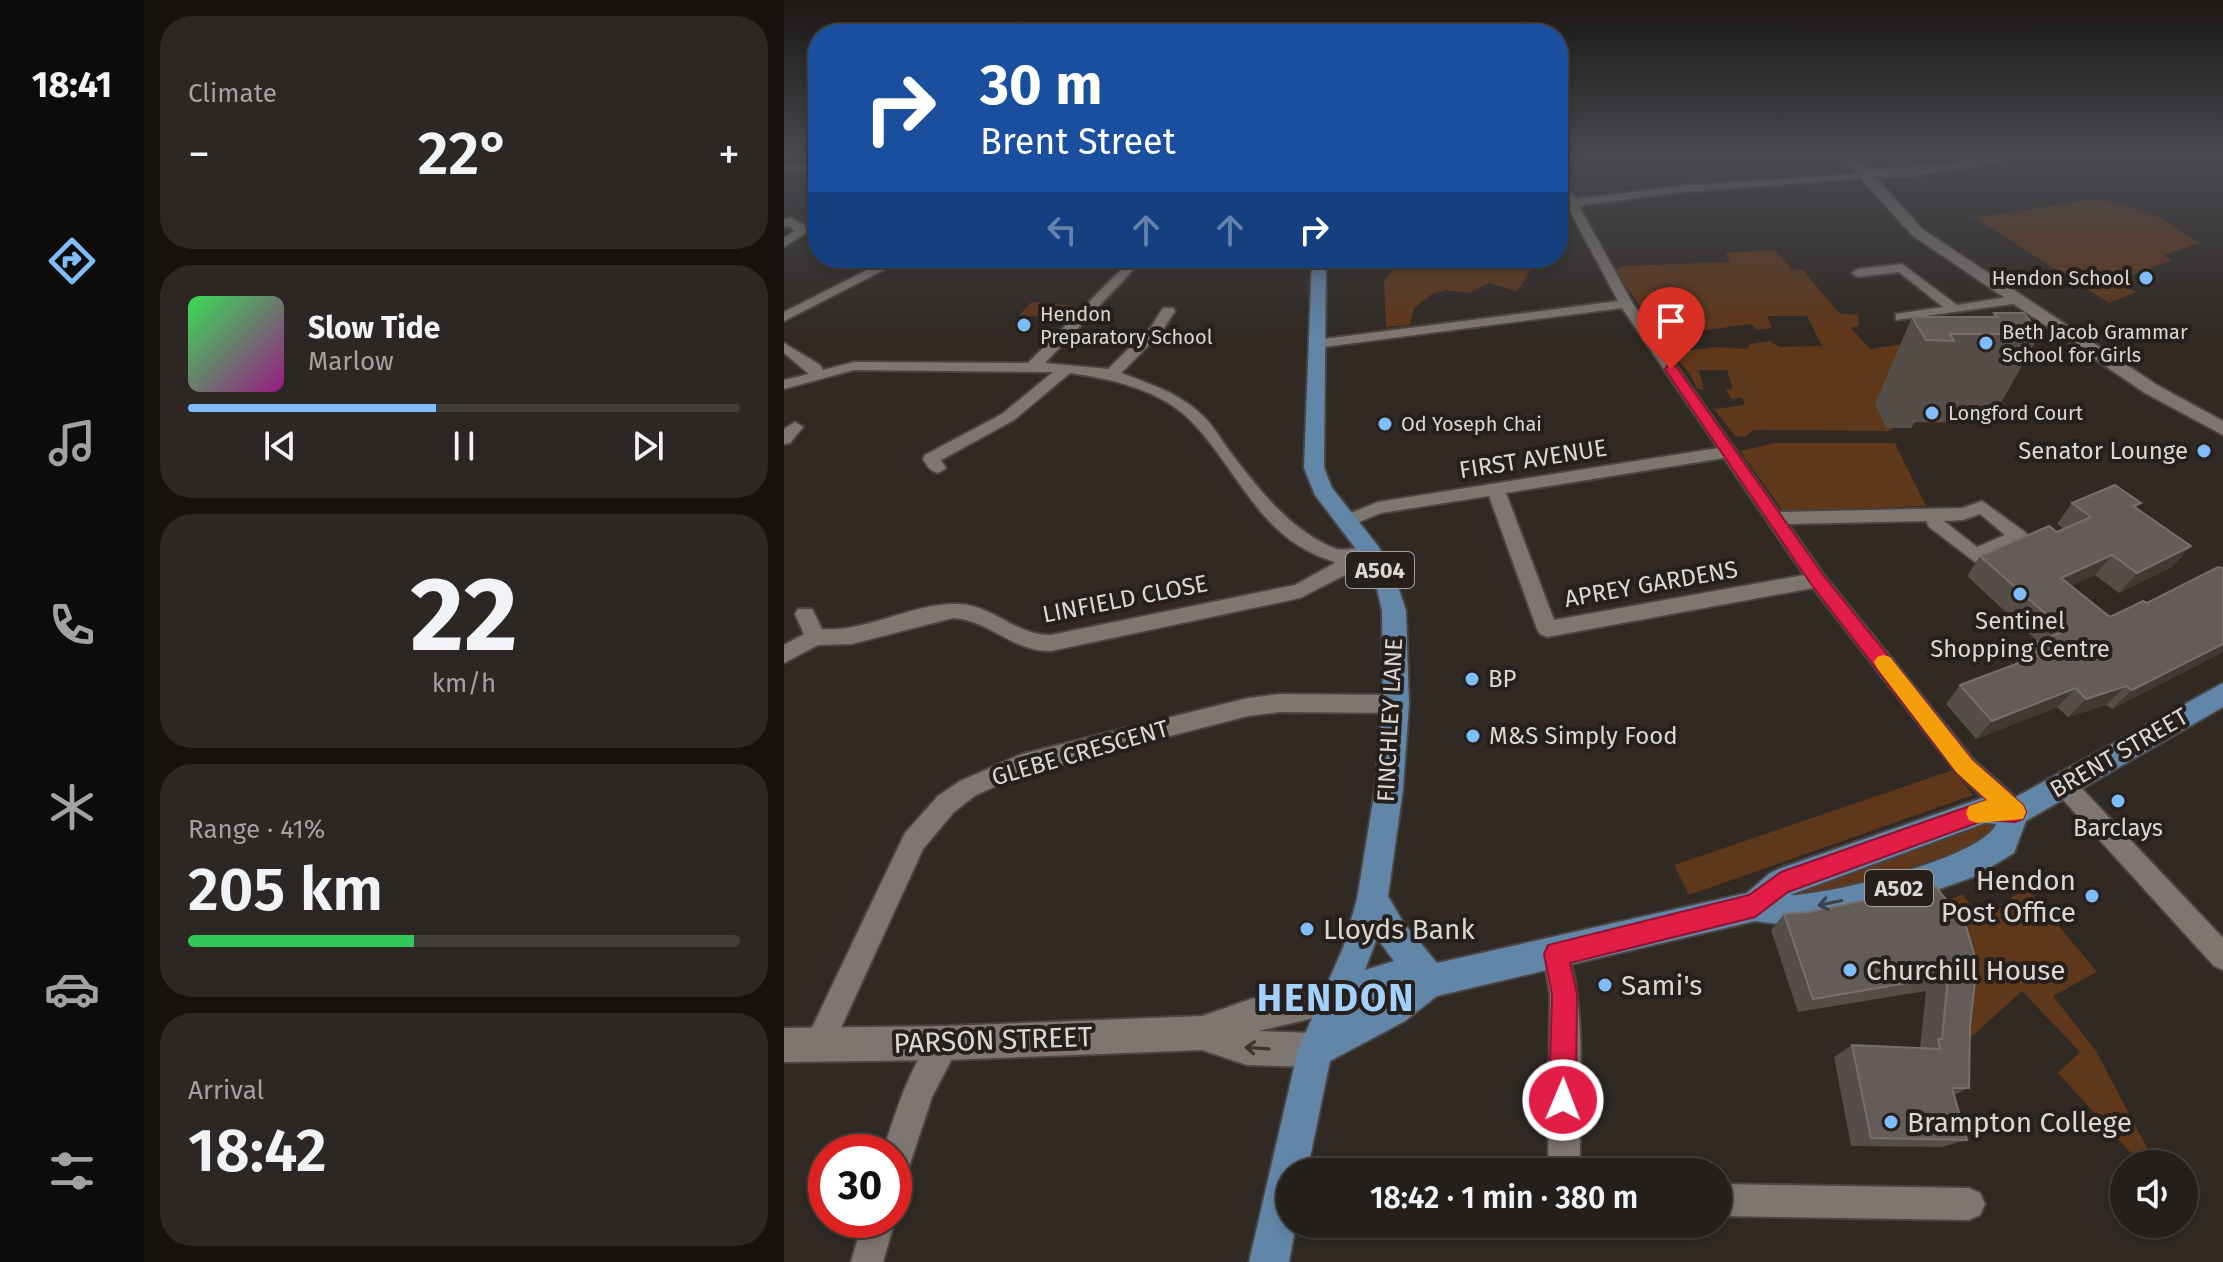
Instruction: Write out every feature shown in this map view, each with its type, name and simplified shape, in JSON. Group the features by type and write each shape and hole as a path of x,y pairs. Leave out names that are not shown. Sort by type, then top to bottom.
{"main road":[{"name":"FINCHLEY LANE","path":"1315,1050 1358,950 1372,899 1389,789 1396,704 1394,611 1386,580 1370,552 1322,490 1314,468 1319,268"},
{"name":"BRENT STREET","path":"1755,906 1781,883 1985,810 2015,812 2223,694"},
{"name":"BRENT STREET","path":"1336,998 1390,977 1430,981 1755,906 1794,911 1906,886 1965,866 2004,843 2015,812"},
{"path":"1372,899 1392,933 1430,981"},
{"name":"BRENT STREET","path":"1315,1050 1393,1009 1430,981"},
{"name":"A504","path":"1269,1262 1315,1050"}],"street":[{"path":"1571,215 1626,304 1817,580 1965,766 2015,812"},
{"path":"1902,215 1917,232 2151,389 2223,429"},
{"path":"784,223 791,222 800,227 801,232 784,243"},
{"path":"784,317 881,268"},
{"path":"1033,367 1129,268"},
{"path":"1858,273 1902,268 1952,307"},
{"path":"1901,317 2020,299"},
{"path":"1316,344 1626,304"},
{"path":"1111,374 1156,330 1168,311"},
{"path":"784,347 815,368 817,375"},
{"path":"784,385 854,366 1067,368 1111,374 1166,395 1198,419 1260,503 1278,520 1324,552 1347,558 1370,552"},
{"path":"929,460 975,438 1008,417 1067,368"},
{"name":"FIRST AVENUE","path":"1347,521 1378,508 1728,452"},
{"name":"APREY GARDENS","path":"1495,488 1547,629 1817,580"},
{"path":"1774,518 1935,513"},
{"name":"LINFIELD CLOSE","path":"784,655 815,637 849,638 957,611 975,615 1031,642 1064,642 1300,591 1340,569 1347,558"},
{"path":"805,614 815,637"},
{"name":"GLEBE CRESCENT","path":"819,1044 914,841 946,804 968,788 1022,764 1248,707 1280,703 1396,704"},
{"path":"2064,785 2223,957"},
{"path":"1556,954 1564,994 1564,1158"},
{"name":"PARSON STREET","path":"784,1045 946,1043 1202,1033 1251,1016 1336,998"},
{"name":"PARSON STREET","path":"1202,1033 1247,1048 1315,1050"},
{"path":"904,1134 926,1073 946,1043"},
{"path":"1732,1200 1969,1204"},
{"path":"867,1262 874,1238"}],"shaded area":[{"path":"1970,215 2152,215 2201,243 2164,255 2171,260 2117,281 2136,292 2109,303"},
{"path":"1774,250 1793,270 1802,269 1839,313 1858,315 1859,326 1851,328 1870,349 1923,341 2024,418 1995,424 1903,422 1889,431 1754,430 1745,437 1735,436 1714,409 1745,405 1742,398 1731,399 1726,390 1733,389 1727,370 1699,370 1704,390 1697,389 1690,374 1676,358 1678,352 1715,347 1747,349 1750,344 1770,341 1780,347 1822,346 1807,316 1767,316 1772,328 1757,330 1751,324 1676,334 1680,342 1661,338 1616,271 1623,266 1730,262 1725,253"},
{"path":"1393,269 1531,270 1517,291 1489,283 1469,293 1446,290 1432,294 1414,308 1410,325 1386,327 1384,282"},
{"path":"1032,302 1077,306 1064,319 1019,315"},
{"path":"1774,443 1895,443 1926,506 1783,511 1740,451"},
{"path":"1953,770 1973,795 1689,895 1674,865"},
{"path":"1987,814 1995,820 1996,833 1908,877 1786,900 1781,895"},
{"path":"2025,885 2097,972 2053,996 2096,1051 2148,1150 2128,1150 2058,1073 2080,1052 2022,991 1968,1040 1974,986 1934,908 1962,894 1985,922"}],"building":[{"path":"1994,313 2024,313 2040,334 1950,334 1954,341 1926,340 1912,317 1997,317"},
{"path":"2115,485 2141,503 2133,506 2191,546 2137,573 2112,555 2061,578 2110,617 2143,601 2147,603 2218,567 2223,568 2223,644 2132,690 2126,686 2086,699 2076,688 1992,721 1960,685 2040,655 2029,645 2065,631 1980,556 2049,526 2057,532 2091,517 2072,503"},
{"path":"1935,886 1965,923 1977,964 1970,1026 1969,1088 1952,1088 1967,1140 1871,1138 1852,1045 1940,1049 1938,1039 1942,1039 1948,976 1813,999 1784,914 1809,912"}],"slow traffic":[{"path":"1883,662 1965,766 2015,812 1985,810 1977,813"}],"place":[{"name":"Hendon School","path":"2146,278"},
{"name":"Hendon Preparatory School","path":"1024,325"},
{"name":"Beth Jacob Grammar School for Girls","path":"1986,343"},
{"name":"Longford Court","path":"1932,413"},
{"name":"Od Yoseph Chai","path":"1385,424"},
{"name":"Senator Lounge","path":"2204,451"},
{"name":"Sentinel Shopping Centre","path":"2020,594"},
{"name":"BP","path":"1472,679"},
{"name":"M&S Simply Food","path":"1473,736"},
{"name":"Barclays","path":"2118,801"},
{"name":"Hendon Post Office","path":"2092,896"},
{"name":"Lloyds Bank","path":"1307,929"},
{"name":"Churchill House","path":"1850,970"},
{"name":"Sami's","path":"1605,985"},
{"name":"Brampton College","path":"1891,1122"}],"district":[{"name":"HENDON","path":"1336,998"}],"route":[{"path":"1563,1100 1564,994 1556,954 1755,906 1781,883 1985,810 2015,812 1965,766 1817,580 1671,369"}]}
